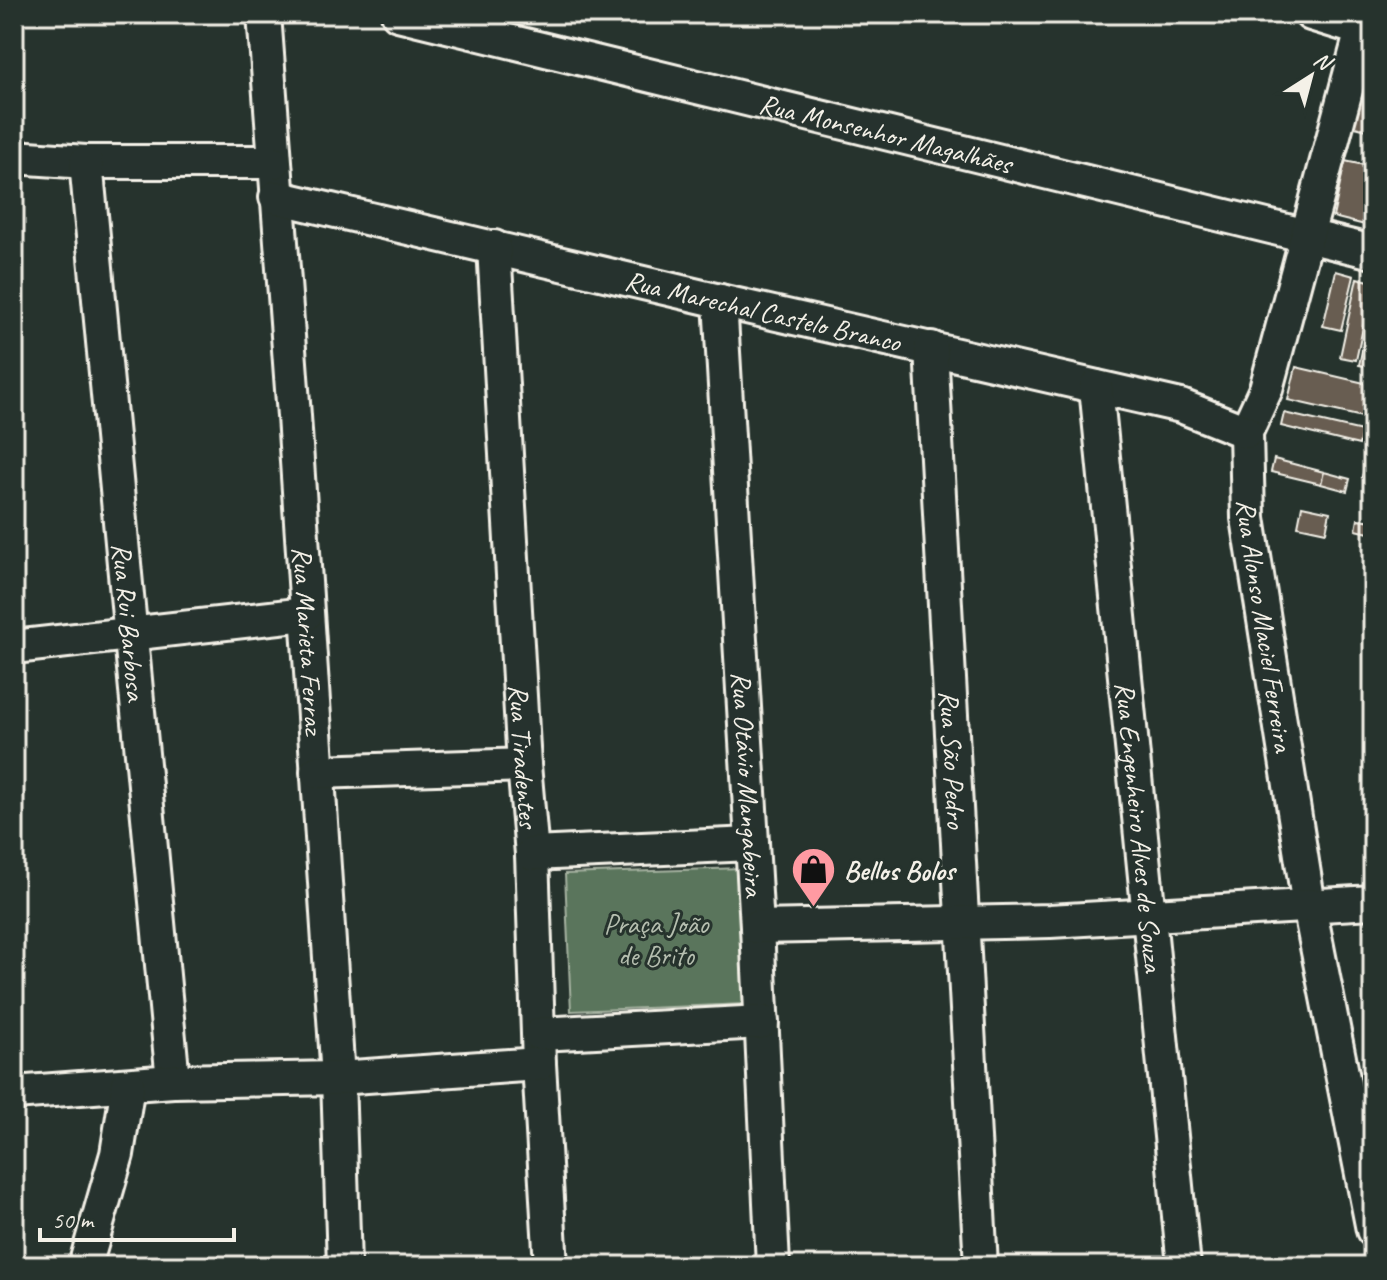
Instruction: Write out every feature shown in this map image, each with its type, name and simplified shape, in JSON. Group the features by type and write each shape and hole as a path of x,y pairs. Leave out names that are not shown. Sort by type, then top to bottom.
{"street":[{"name":"Rua Marieta Ferraz","path":"264,14 338,1078 344,1266"},
{"name":"Rua Monsenhor Magalhães","path":"398,14 1373,252"},
{"path":"1311,14 1367,31"},
{"name":"Rua Alonso Maciel Ferreira","path":"1367,31 1266,389 1246,432 1248,518 1309,906 1373,1230"},
{"path":"14,157 86,162 274,162"},
{"name":"Rua Rui Barbosa","path":"86,162 173,1081"},
{"name":"Rua Marechal Castelo Branco","path":"276,197 1181,406 1246,432"},
{"name":"Rua Tiradentes","path":"494,247 524,765 532,854 551,1266"},
{"name":"Rua Otávio Mangabeira","path":"720,301 757,927 773,1266"},
{"name":"Rua São Pedro","path":"931,348 981,1266"},
{"name":"Rua Engenheiro Alves de Souza","path":"1096,387 1184,1266"},
{"path":"14,647 306,614"},
{"path":"317,772 524,765"},
{"path":"532,854 752,844"},
{"path":"757,927 963,924 1373,902"},
{"path":"14,1093 173,1081 338,1078 539,1049 762,1022"},
{"path":"85,1266 117,1154 128,1085"}],"green space":[{"name":"Praça João de Brito","path":"741,868 746,1004 571,1011 565,874"}],"building":[{"path":"1356,87 1373,91 1367,130 1347,125"},
{"path":"1345,161 1373,167 1373,189 1365,225 1333,217"},
{"path":"1336,271 1354,276 1341,330 1323,326"},
{"path":"1357,278 1373,282 1356,360 1340,357"},
{"path":"1373,300 1373,368 1359,365"},
{"path":"1296,367 1373,385 1371,419 1288,400"},
{"path":"1284,413 1362,431 1359,445 1281,426"},
{"path":"1274,459 1324,472 1321,484 1271,472"},
{"path":"1366,461 1373,463 1373,480 1362,477"},
{"path":"1324,472 1350,479 1347,491 1321,484"},
{"path":"1302,506 1330,512 1326,532 1298,526"},
{"path":"1358,519 1373,521 1373,534 1356,530"}],"place":[{"name":"Bellos Bolos","path":"813,909"}]}
